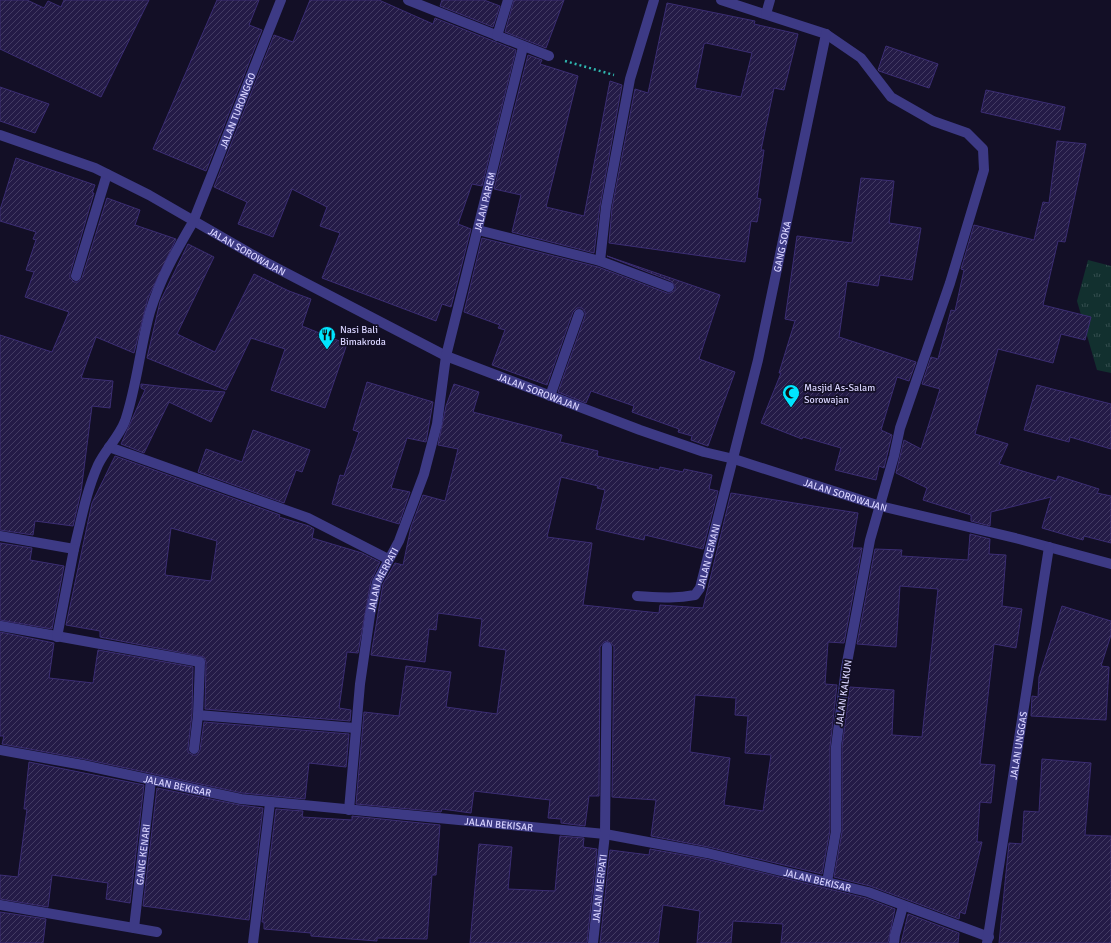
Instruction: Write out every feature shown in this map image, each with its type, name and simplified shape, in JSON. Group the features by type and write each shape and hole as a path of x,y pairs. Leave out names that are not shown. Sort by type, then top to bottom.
{"street":[{"name":"JALAN TURONGGO","path":"57,637 74,549 87,495 98,464 124,422 140,362 150,313 158,289 174,254 193,222 280,0"},
{"path":"408,0 523,47 549,56"},
{"path":"496,36 508,0"},
{"path":"600,261 606,207 630,79 654,0"},
{"name":"JALAN KALKUN","path":"721,0 826,34 861,58 891,97 933,120 967,133 982,149 984,170 950,283 900,428 870,540 846,668 836,747 836,831 827,882"},
{"path":"766,14 770,0"},
{"name":"GANG SOKA","path":"734,459 758,360 826,34"},
{"name":"JALAN PAREM","path":"446,356 523,47"},
{"name":"JALAN SOROWAJAN","path":"0,135 61,155 107,174 149,195 193,222 267,263 446,356 690,447 734,459 880,506 1049,547 1111,564"},
{"path":"76,276 107,174"},
{"path":"478,230 600,261 669,287"},
{"path":"550,396 579,314"},
{"name":"JALAN MERPATI","path":"349,810 355,728 370,615 377,582 399,541 424,474 437,424 446,356"},
{"path":"109,447 308,518 388,559"},
{"name":"JALAN CEMANI","path":"637,596 671,598 695,596 700,588 734,459"},
{"path":"0,536 74,549"},
{"name":"JALAN UNGGAS","path":"988,940 1049,547"},
{"path":"1,626 57,637 200,658 198,715 194,749"},
{"name":"JALAN MERPATI","path":"593,943 604,834 607,647"},
{"path":"198,715 355,728"},
{"name":"JALAN BEKISAR","path":"0,750 83,765 241,799 604,834 707,853 868,892 988,940"},
{"name":"GANG KENARI","path":"134,928 151,780"},
{"path":"253,943 270,803"},
{"path":"0,905 157,932"},
{"path":"894,943 894,934 903,906"}],"path":[{"path":"549,56 630,79"}],"green space":[{"path":"1088,260 1111,266 1111,373 1097,370 1077,301"}],"building":[{"path":"0,0 27,0 44,8 48,1 61,7 64,0 149,0 101,97 0,49"},
{"path":"217,0 259,0 249,25 262,30 206,171 153,149"},
{"path":"310,0 379,0 433,24 435,18 516,50 482,186 472,184 458,224 471,229 451,307 442,304 436,321 322,278 340,233 320,226 327,207 292,189 273,237 238,224 247,202 214,187 274,35 293,42"},
{"path":"442,0 484,0 500,6 493,27 440,6"},
{"path":"514,0 564,0 546,48 505,32"},
{"path":"667,3 755,21 754,24 798,34 784,90 774,88 761,150 764,150 757,198 761,199 757,222 751,221 745,262 609,243 612,208 635,89 648,93","holes":["706,43 752,53 741,97 695,88 704,44"]},
{"path":"886,46 938,64 929,88 879,71 878,70"},
{"path":"528,55 542,60 540,64 578,76 546,207 584,216 610,81 622,85 600,206 594,253 512,232 521,195 494,189"},
{"path":"0,87 49,104 35,133 0,121"},
{"path":"986,90 1065,107 1060,130 981,112"},
{"path":"1057,141 1086,144 1065,242 1058,241 1043,305 1091,317 1085,340 1061,334 1053,363 998,349 975,434 1008,444 999,464 1056,481 1058,476 1099,489 1097,493 1111,496 1111,543 1084,536 1083,540 1042,528 1051,497 991,512 990,526 971,521 971,515 923,500 927,488 896,473 904,440 921,449 940,389 922,384 931,357 938,359 951,310 955,311 964,270 961,269 974,225 1034,240 1043,202 1049,203"},
{"path":"16,158 95,185 92,193 94,193 70,274 70,278 74,282 78,282 82,278 107,198 140,210 135,225 176,239 148,298 134,353 96,337 81,378 113,381 110,408 92,406 81,492 73,526 35,521 33,535 0,530 0,335 52,352 69,312 25,297 34,272 26,270 36,240 33,239 36,232 0,221 0,210"},
{"path":"861,178 894,181 889,223 921,228 912,280 880,275 878,286 847,281 839,337 916,362 909,381 897,377 881,430 892,435 884,468 879,466 876,480 835,470 841,448 803,437 802,439 761,423 781,373 779,373 795,321 785,319 797,236 852,243"},
{"path":"482,238 598,267 667,293 675,290 675,286 671,281 607,256 720,295 699,359 735,372 708,446 691,440 692,436 678,432 679,429 632,412 634,406 591,391 586,403 558,392 585,316 585,312 582,308 577,308 573,312 547,385 492,365 505,330 498,328 500,325 464,312"},
{"path":"188,244 214,257 177,334 215,352 254,274 289,291 311,299 302,326 347,344 325,408 271,390 285,349 251,338 226,390 147,358 160,302"},
{"path":"367,382 433,402 426,442 407,438 391,488 410,492 399,524 332,504 340,475 344,476 359,432 353,430"},
{"path":"141,384 225,392 211,422 169,402 144,453 121,444 145,390 141,388"},
{"path":"454,384 479,392 473,412 562,435 560,442 598,451 597,456 659,470 660,467 683,472 684,469 712,475 709,489 718,491 703,549 645,535 644,540 596,529 605,490 597,488 598,486 561,477 547,537 592,543 583,605 659,613 660,605 703,608 731,493 858,513 852,548 862,548 844,643 828,642 825,684 837,685 830,747 830,830 822,874 708,847 651,836 656,800 612,797 614,647 607,641 600,647 599,796 589,796 585,826 561,823 561,819 548,818 550,800 474,791 471,813 442,809 441,812 356,804 364,712 399,716 406,666 451,672 446,707 497,714 506,650 479,646 482,619 438,613 436,630 429,629 425,662 371,655 383,584 395,563 403,565 411,527 423,495 445,501 458,449 438,445 446,406","holes":["695,695 736,698 735,715 748,716 745,753 771,755 763,811 724,805 730,758 690,752"]},
{"path":"1037,385 1111,404 1111,449 1070,437 1069,442 1024,430"},
{"path":"253,430 310,450 302,472 296,470 284,503 198,472 206,449 242,462"},
{"path":"115,456 280,515 279,517 309,526 314,529 312,538 362,553 380,562 371,581 358,653 347,652 339,708 351,710 350,721 205,709 206,662 204,657 100,637 100,631 66,625 92,503","holes":["171,528 217,541 211,581 165,575"]},
{"path":"970,534 990,539 989,554 1006,555 1002,606 1022,609 1016,648 994,644 980,764 995,765 991,803 980,802 977,842 982,842 965,914 960,912 959,919 870,886 834,877 842,832 842,747 850,687 894,690 892,735 922,737 938,589 900,586 896,647 857,644 875,549 902,550 901,556 968,560"},
{"path":"0,543 32,548 30,560 64,566 52,629 0,620"},
{"path":"1062,606 1111,621 1111,635 1101,666 1109,667 1106,720 1031,716 1032,696 1038,697 1039,677"},
{"path":"0,632 54,643 49,678 93,683 98,650 193,667 192,714 188,752 193,755 197,755 200,750 204,722 349,734 346,767 309,763 305,799 242,793 84,759 2,744 4,736 0,736"},
{"path":"1042,759 1091,763 1085,835 1111,836 1111,943 999,943 1009,843 1022,844 1024,811 1039,812"},
{"path":"29,762 144,785 130,903 106,899 108,883 52,875 48,907 0,899 0,875 18,877 27,809 24,809"},
{"path":"157,788 240,805 263,808 249,920 143,906"},
{"path":"276,809 303,811 302,817 352,820 352,816 440,825 436,875 432,875 427,939 377,938 377,941 311,936 311,933 264,929 264,922 262,922"},
{"path":"560,836 584,838 583,847 597,849 587,943 470,943 479,844 512,847 508,889 555,891"},
{"path":"650,849 706,859 866,898 895,909 888,943 781,943 783,924 733,921 731,943 697,943 700,911 663,905 658,943 600,943 610,850 649,855"},
{"path":"0,912 46,919 43,943 0,943"},
{"path":"908,914 959,933 958,943 901,943"}],"place":[{"name":"Nasi Bali Bimakroda","path":"327,350"},
{"name":"Masjid As-Salam Sorowajan","path":"791,408"}]}
